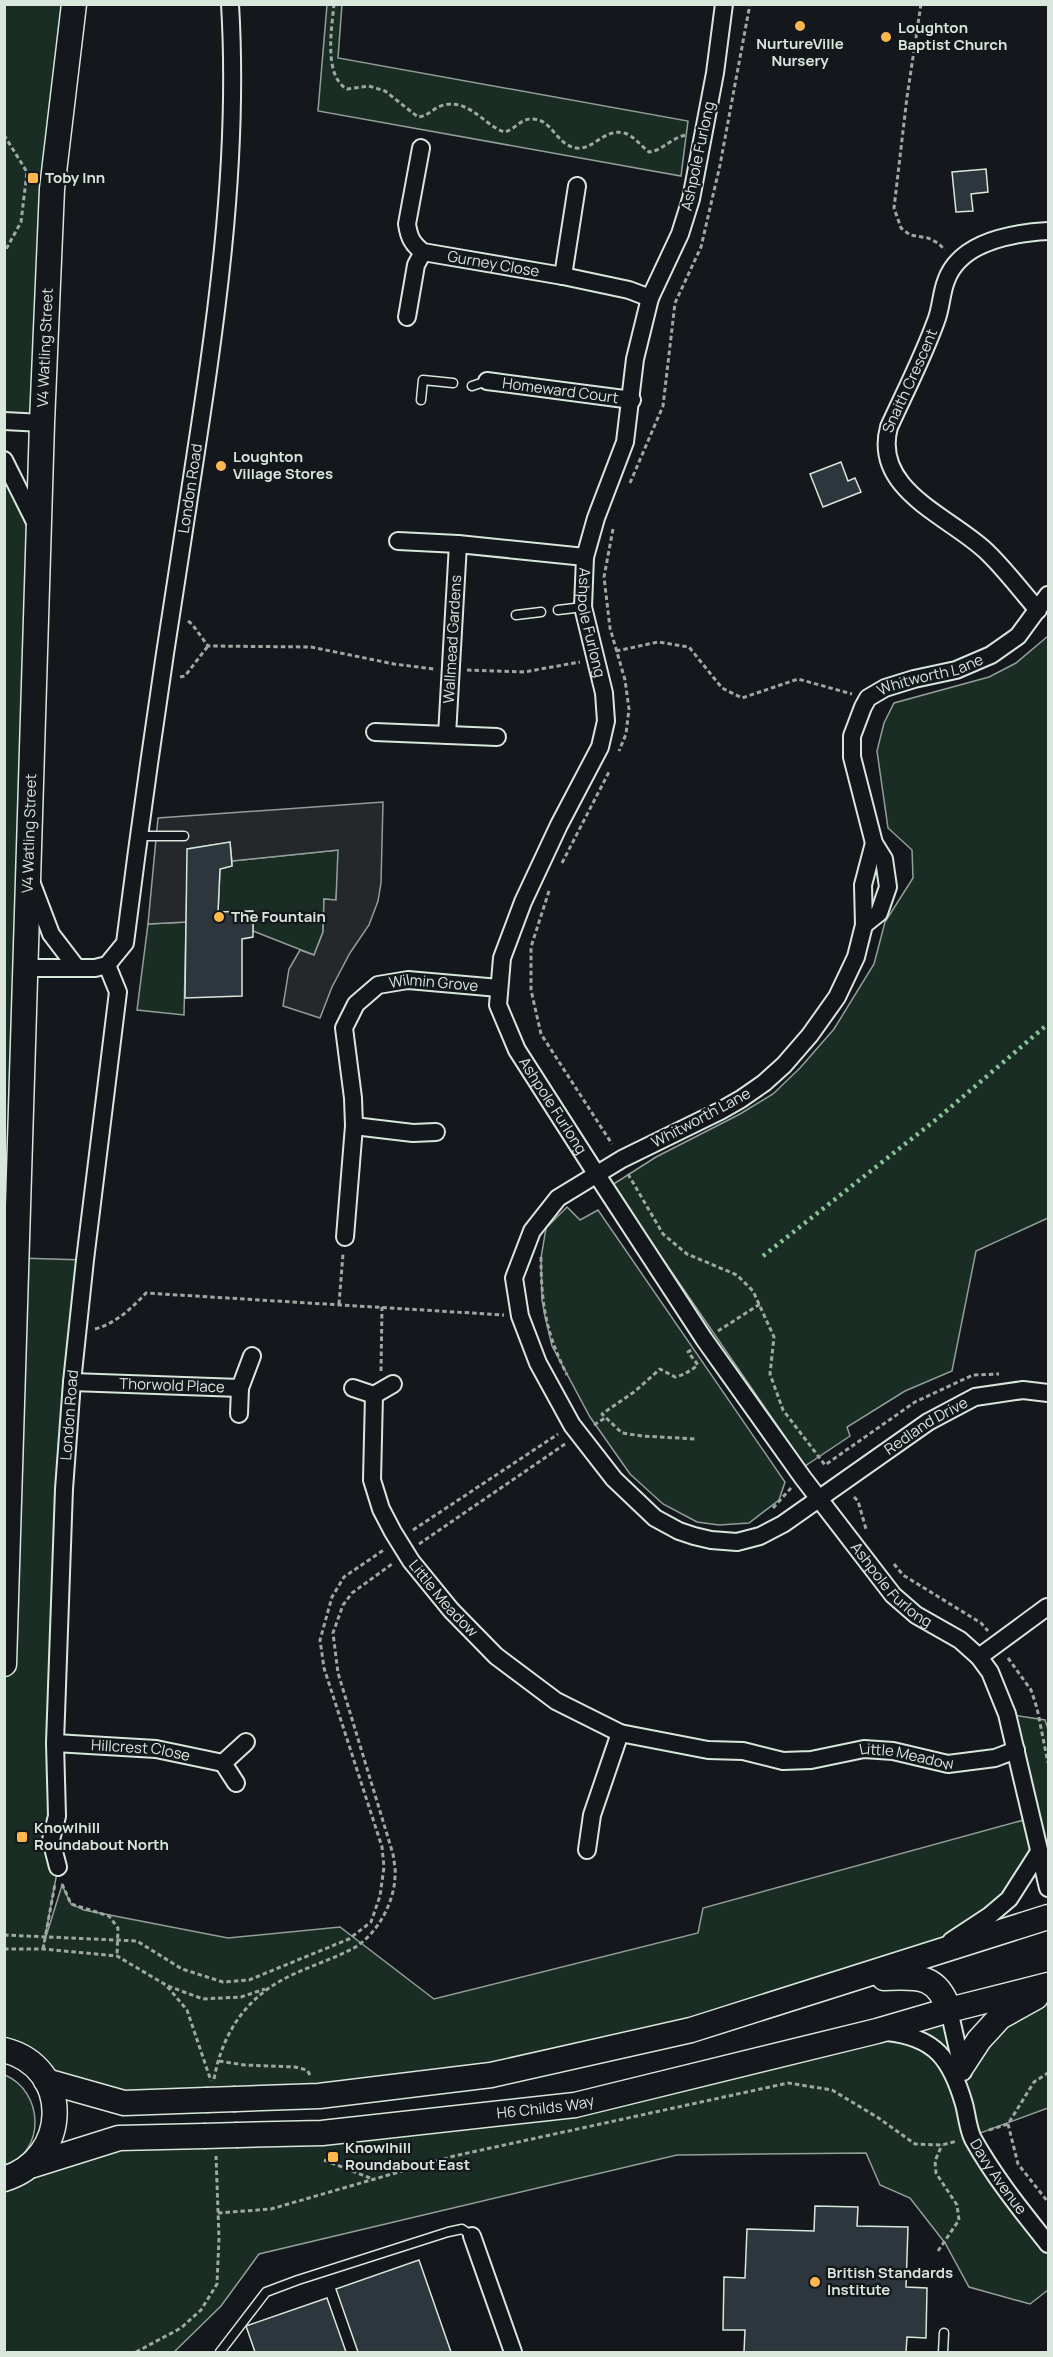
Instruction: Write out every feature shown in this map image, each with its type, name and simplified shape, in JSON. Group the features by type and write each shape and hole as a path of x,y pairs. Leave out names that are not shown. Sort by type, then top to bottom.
{"street":[{"name":"V4 Watling Street","path":"4,1664 42,423 52,189 74,4"},
{"name":"London Road","path":"57,1867 51,1840 57,1816 55,1743 64,1488 72,1382 118,992 107,964 125,943 138,836 201,424 226,226 232,46 230,4"},
{"name":"Ashpole Furlong","path":"724,4 691,198 680,234 650,298 635,359 632,400 625,442 596,518 585,556 583,607 604,693 606,721 600,747 559,825 523,902 502,958 498,1005 517,1050 597,1175 704,1339 802,1478 893,1595 916,1615 960,1640 979,1657 999,1693 1007,1714 1048,1888"},
{"path":"407,317 416,265 423,252 413,245 407,224 421,148"},
{"path":"563,276 577,186"},
{"name":"Snaith Crescent","path":"1038,610 986,551 901,486 888,463 885,442 889,427 937,320 946,280 957,263 972,251 994,240 1019,233 1048,231"},
{"name":"Gurney Close","path":"423,252 563,276 629,290 650,298"},
{"name":"Homeward Court","path":"479,383 632,400"},
{"path":"4,421 42,423"},
{"path":"4,460 39,529"},
{"path":"398,541 458,544 585,556"},
{"name":"Wallmead Gardens","path":"447,735 458,544"},
{"name":"Whitworth Lane","path":"864,926 879,913 888,887 884,859 874,843 852,757 852,736 857,719 868,699 885,688 956,670 991,655 1018,636 1048,595"},
{"path":"375,732 497,737"},
{"name":"Whitworth Lane","path":"597,1175 622,1159 720,1111 764,1083 784,1065 810,1035 837,997 856,957 864,926 863,885 874,843"},
{"path":"28,875 51,934 77,968"},
{"path":"25,968 95,968 107,964"},
{"name":"Wilmin Grove","path":"345,1237 354,1126 353,1098 344,1028 357,1004 378,985 408,980 499,988"},
{"path":"354,1126 413,1133 436,1132"},
{"path":"597,1175 558,1198 532,1231 514,1278 520,1316 538,1364 580,1430 614,1479 655,1518 694,1536 737,1542 760,1536 783,1524 818,1499"},
{"name":"Thorwold Place","path":"72,1382 240,1388 252,1356"},
{"path":"239,1414 240,1388"},
{"path":"353,1388 382,1390"},
{"name":"Little Meadow","path":"382,1390 372,1479 381,1509 402,1547 451,1610 496,1656 556,1701 620,1733 708,1750 743,1751 783,1761 811,1760 864,1749 893,1751 948,1764 995,1758 1016,1750"},
{"name":"Redland Drive","path":"818,1499 928,1422 975,1397 1023,1390 1048,1394"},
{"path":"979,1657 1047,1607"},
{"path":"587,1850 592,1815 620,1733"},
{"path":"237,1783 224,1763 246,1742"},
{"name":"Hillcrest Close","path":"55,1743 156,1749 224,1763"},
{"path":"927,1957 989,1917 1009,1899 1039,1852"},
{"path":"46,2080 124,2103 319,2096 491,2076 691,2030 1048,1917"},
{"path":"858,1978 914,1977 930,1981 943,1993 949,2010"},
{"path":"962,2066 1000,2017 1048,1988"},
{"name":"H6 Childs Way","path":"4,2179 15,2176 33,2165 118,2138 210,2141 238,2135 334,2132 575,2105 877,2031 949,2010 1048,1988"},
{"name":"Davy Avenue","path":"949,2010 962,2066 964,2102 971,2136 996,2178 1048,2244"},
{"name":"Davy Avenue","path":"877,2031 906,2034 929,2043 948,2065 964,2102"},
{"path":"4,2050 15,2053 36,2067 46,2080 53,2098 54,2125 45,2151 33,2165"},
{"path":"472,2236 513,2352"}],"lane":[{"path":"421,400 423,380 453,383"},
{"path":"558,610 583,607"},
{"path":"516,615 542,612"},
{"path":"138,836 184,836"},
{"path":"220,2352 266,2292 448,2232 462,2229 472,2236"},
{"path":"944,2333 944,2352"}],"path":[{"path":"334,4 331,55 337,80 346,89 369,86 385,92 418,117 424,117 439,106 458,104 504,132 525,120 538,120 550,128 567,147 581,149 616,132 629,136 650,152 664,148 682,135 703,135"},
{"path":"628,488 663,406 675,303 701,247 720,165 750,4"},
{"path":"921,4 907,96 894,208 901,228 910,235 928,238 938,243 957,263"},
{"path":"4,135 27,172 21,222 4,253"},
{"path":"561,866 626,734 629,709 625,680 610,628 604,577 615,519"},
{"path":"173,612 192,624 208,646"},
{"path":"616,651 658,642 688,647 722,688 742,698 798,679 868,699"},
{"path":"208,646 311,647"},
{"path":"162,679 185,676 208,646"},
{"path":"550,888 531,947 531,990 541,1034 622,1159 626,1172 663,1234 687,1254 737,1275 753,1291 774,1337 770,1374 783,1410 840,1484 858,1501 867,1536"},
{"path":"339,1305 345,1237"},
{"path":"543,1248 542,1300 552,1346 567,1377"},
{"path":"78,1330 97,1329 113,1322 129,1311 147,1293 545,1316"},
{"path":"382,1307 382,1390"},
{"path":"772,1510 802,1478 825,1465 915,1402 973,1375 1005,1374"},
{"path":"634,1392 602,1414 622,1433 696,1439"},
{"path":"4,1935 45,1935 137,1941 182,1969 222,1982 231,1982 260,1976 303,1956 349,1939 371,1922 380,1896 383,1877 382,1847 324,1668 320,1640 332,1597 344,1577 402,1547 580,1430 605,1418"},
{"path":"166,1985 187,2010 213,2087 227,2034 244,2010 269,1988 291,1974 354,1948 377,1926 385,1914 391,1897 395,1878 393,1854 338,1672 333,1633 343,1605 352,1593 402,1547 580,1430"},
{"path":"889,1559 903,1575 981,1623 997,1642 1031,1690 1048,1763"},
{"path":"57,1867 66,1896 71,1904 109,1916 118,1928 117,1956"},
{"path":"43,1949 57,1867"},
{"path":"4,1948 117,1956 166,1985 203,1999 241,1997 269,1988"},
{"path":"219,2061 267,2068 295,2067 307,2070 312,2077"},
{"path":"218,2213 271,2209 454,2156 788,2083 831,2090 877,2117 915,2144 942,2145 1008,2124 1034,2082 1048,2073"},
{"path":"1008,2124 1018,2164 1048,2202"},
{"path":"136,2352 182,2328 201,2310 217,2284 218,2213 210,2141"},
{"path":"938,2251 959,2220 957,2205 936,2173 935,2161 942,2145"},
{"path":"324,2160 372,2179"}],"green space":[{"path":"342,4 338,58 688,121 681,176 318,111 327,5"},
{"path":"4,5 74,5 42,423 5,421"},
{"path":"4,460 39,529 18,1258 85,1260 72,1382 58,1867 44,1943 62,1885 71,1904 84,1910 228,1938 340,1927 434,1999 698,1933 703,1908 1031,1818 1007,1714 1045,1720 1048,1729 1048,1861 1040,1852 1009,1899 927,1957 491,2076 236,2099 213,2087 206,2100 124,2103 5,2050"},
{"path":"1048,636 1048,1218 976,1251 952,1371 905,1391 847,1427 850,1436 805,1466 612,1185 656,1157 740,1114 773,1094 800,1068 834,1029 874,964 885,922 913,878 912,850 888,828 877,751 884,723 894,703 989,677 1016,663"},
{"path":"339,850 336,900 324,899 323,932 314,955 253,931 252,911 218,912 220,869 232,866 232,861"},
{"path":"186,922 184,1015 137,1010 148,924"},
{"path":"567,1207 580,1220 598,1210 785,1482 779,1500 749,1523 719,1525 697,1522 663,1504 630,1474 590,1417 552,1346 542,1300 541,1258 546,1228"},
{"path":"1048,1989 1048,2108 972,2136 1048,2244 1048,2290 1030,2304 969,2287 945,2243 910,2198 880,2185 866,2153 677,2155 259,2254 221,2306 174,2352 5,2352 5,2179 119,2138 451,2120 949,2010 962,2065"},
{"path":"5,2075 18,2083 27,2094 33,2107 35,2121 28,2148 18,2159 5,2167"}],"shaded area":[{"path":"383,802 381,883 378,901 369,925 350,953 332,987 320,1018 283,1006 289,969 300,950 314,955 323,932 324,899 336,900 338,850 232,861 230,842 188,849 186,922 148,924 158,818"}],"building":[{"path":"986,169 988,192 971,194 973,211 956,212 952,172"},
{"path":"841,462 848,481 855,478 861,492 823,507 810,474"},
{"name":"The Fountain","path":"230,842 232,866 220,869 218,912 253,911 253,937 242,939 242,996 185,998 187,849"},
{"name":"British Standards Institute","path":"815,2206 858,2207 857,2226 908,2227 906,2287 927,2288 926,2338 907,2337 906,2352 744,2352 745,2330 723,2330 724,2277 745,2278 747,2229 814,2231"},
{"path":"419,2260 451,2352 358,2352 336,2289"},
{"path":"327,2298 346,2352 255,2352 246,2326"}],"hedge":[{"path":"763,1256 938,1118 1048,1024"}],"place":[{"name":"NurtureVille Nursery","path":"800,26"},
{"name":"Loughton Baptist Church","path":"886,37"},
{"name":"Toby Inn","path":"33,178"},
{"name":"Loughton Village Stores","path":"221,466"},
{"name":"The Fountain","path":"219,917"},
{"name":"Knowlhill Roundabout North","path":"22,1837"},
{"name":"Knowlhill Roundabout East","path":"333,2157"},
{"name":"British Standards Institute","path":"815,2282"}]}
